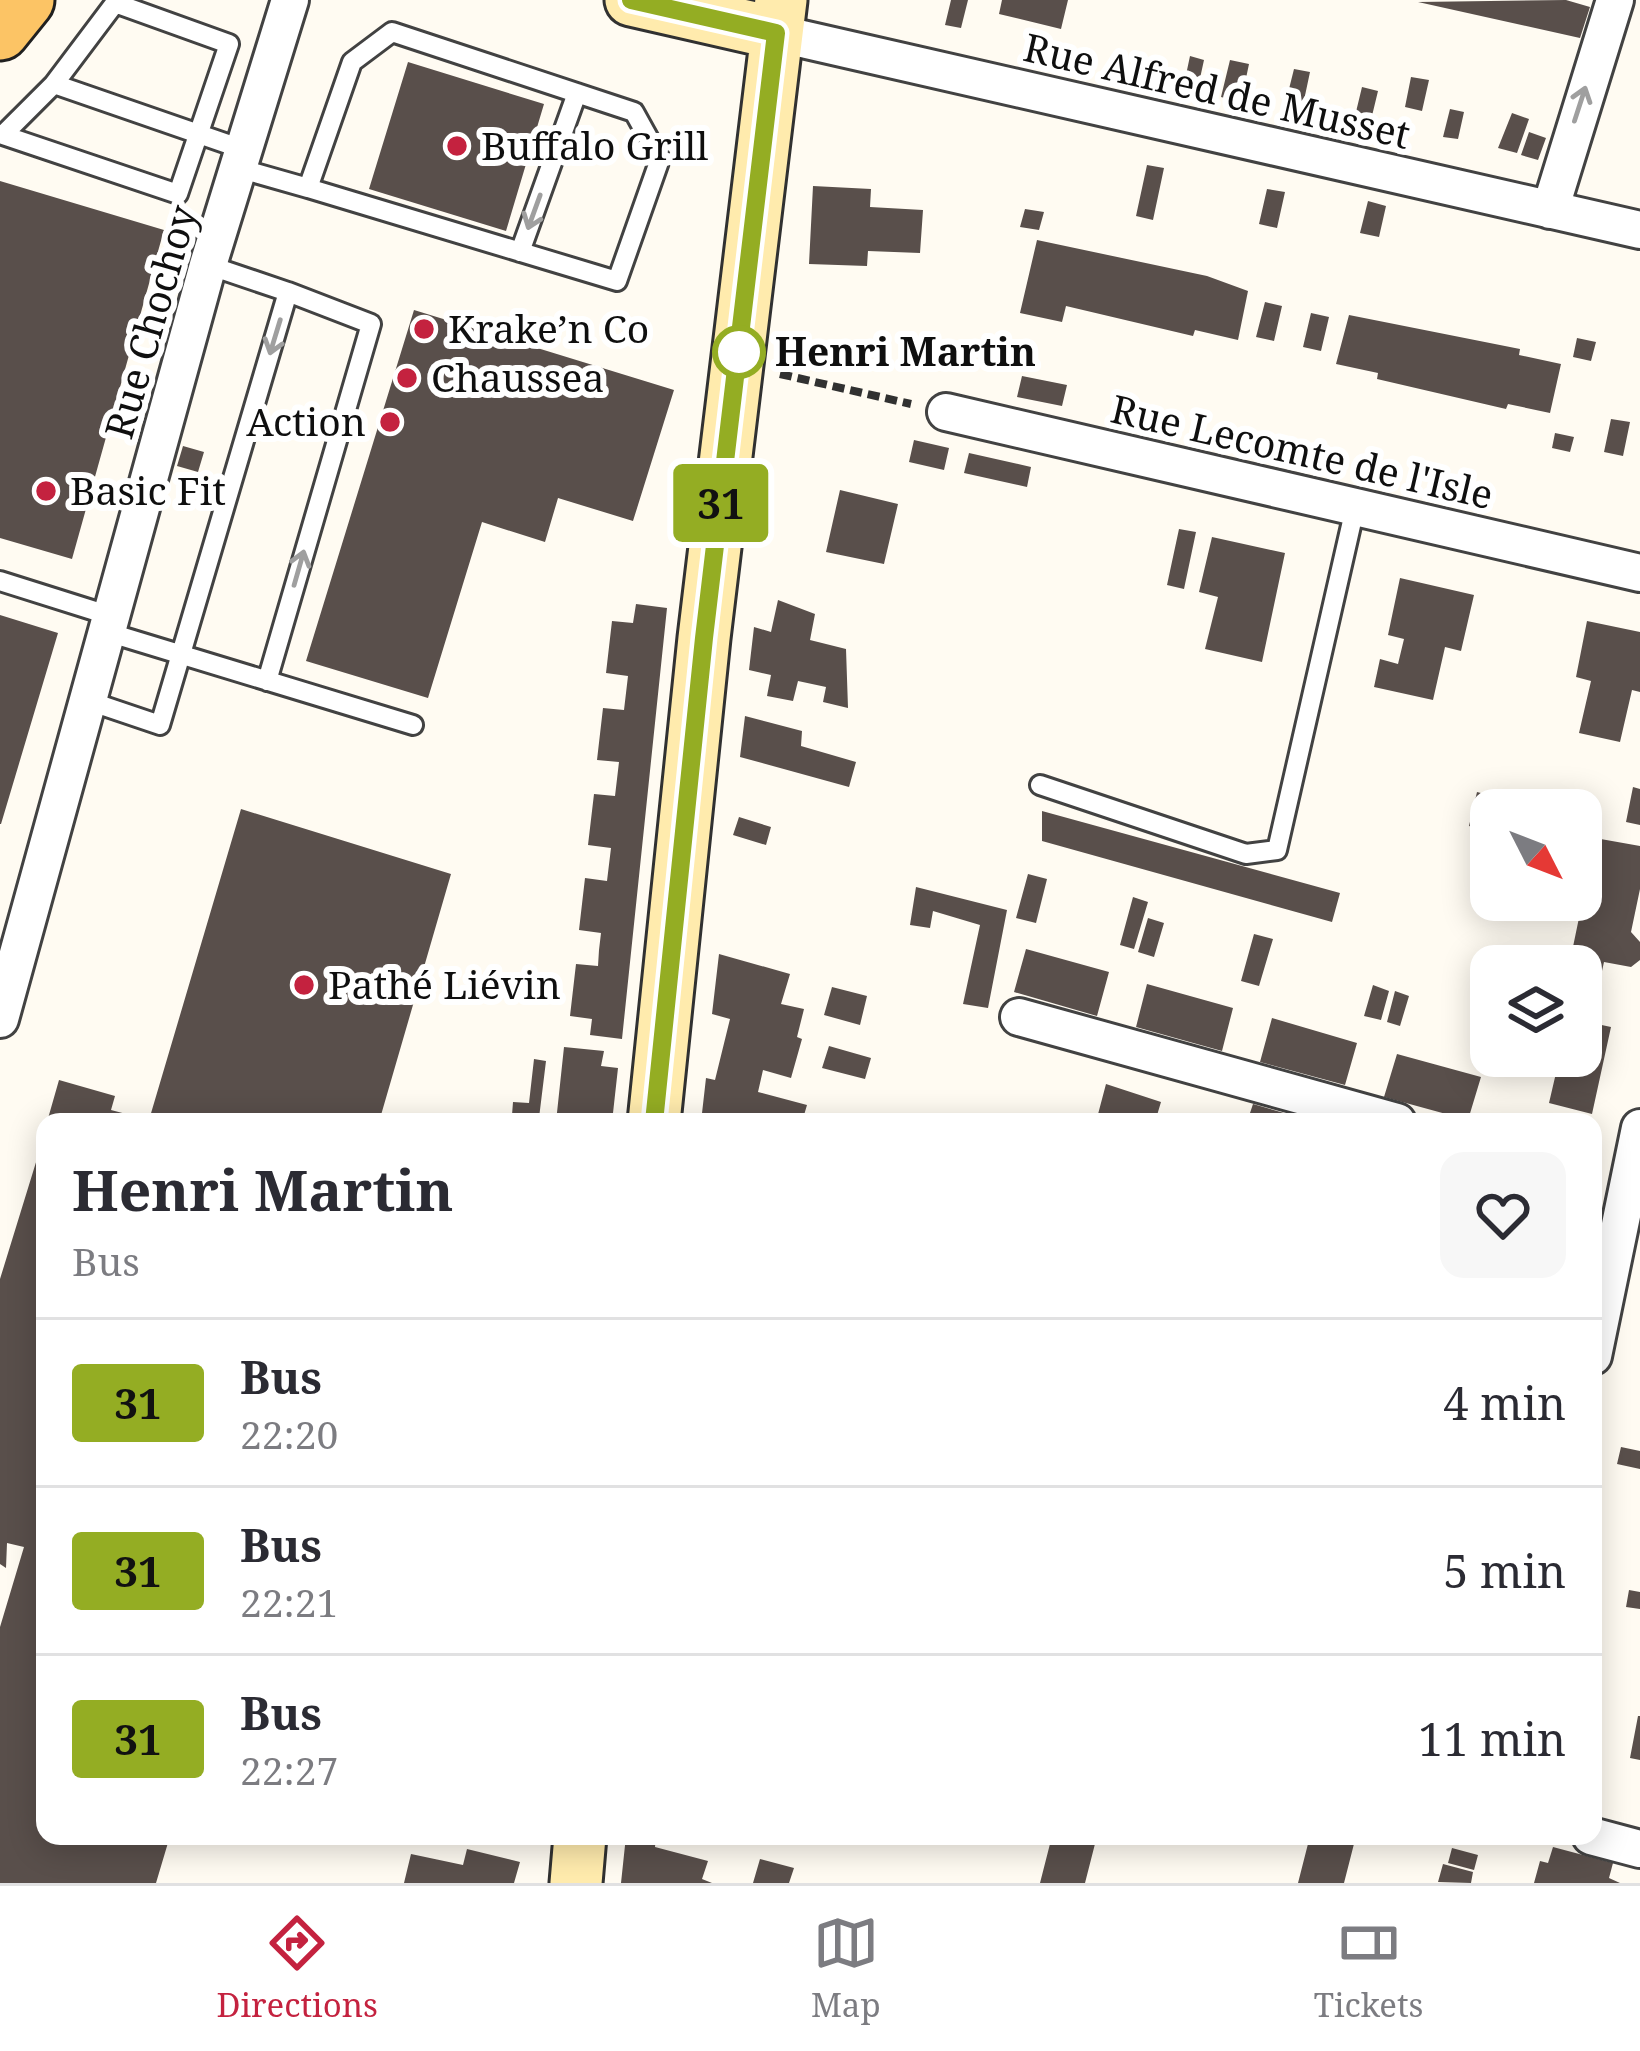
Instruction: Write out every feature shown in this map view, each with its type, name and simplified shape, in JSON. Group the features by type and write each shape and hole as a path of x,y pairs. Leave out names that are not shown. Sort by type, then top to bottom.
{"main road":[{"path":"0,31 25,0"}],"street":[{"name":"Rue Chochoy","path":"0,1019 208,265 290,0"},
{"path":"631,0 778,16 655,1113"},
{"path":"1550,210 1615,0"},
{"name":"Rue Alfred de Musset","path":"778,16 1640,230"},
{"name":"Rue Lecomte de l'Isle","path":"946,412 1640,573"},
{"path":"1018,1017 1365,1113"},
{"path":"1602,1263 1610,1180 1640,1128"},
{"path":"1602,1839 1640,1849"},
{"path":"576,1883 579,1845"}],"lane":[{"path":"116,2 229,44 178,194 3,135 53,84 116,2"},
{"path":"53,84 201,136 308,188 616,281 660,159 634,112 392,32 352,62 308,188"},
{"path":"520,252 577,93"},
{"path":"208,265 371,324 266,681"},
{"path":"91,684 160,725 288,292"},
{"path":"1040,785 1246,854 1276,850 1355,508"},
{"path":"0,581 180,654 412,725"}],"path":[{"path":"736,372 778,374 946,412"}],"building":[{"path":"951,0 968,0 961,28 945,25"},
{"path":"1002,0 1068,0 1061,29 999,14"},
{"path":"1566,0 1590,7 1580,38 1418,2"},
{"path":"1190,56 1204,60 1197,92 1183,89"},
{"path":"1230,60 1249,64 1241,102 1221,97"},
{"name":"Buffalo Grill","path":"408,62 544,104 506,231 369,189"},
{"path":"1294,69 1310,72 1303,105 1286,101"},
{"path":"1411,77 1429,80 1422,111 1405,107"},
{"path":"1362,87 1378,91 1371,120 1355,116"},
{"path":"1450,109 1464,112 1458,139 1443,137"},
{"path":"1512,113 1529,119 1517,153 1498,148"},
{"path":"1529,132 1546,138 1538,160 1521,155"},
{"path":"1147,165 1164,168 1153,220 1136,216"},
{"path":"0,181 164,230 72,559 0,538"},
{"path":"813,186 871,189 870,207 923,210 920,253 868,251 867,266 809,264"},
{"path":"1267,189 1285,192 1277,228 1259,224"},
{"path":"1368,201 1386,206 1379,237 1360,233"},
{"path":"1025,209 1044,212 1039,230 1020,227"},
{"path":"1037,240 1207,276 1248,291 1238,340 1195,330 1193,336 1066,306 1062,322 1020,313"},
{"path":"1265,302 1282,306 1274,341 1256,337"},
{"path":"414,310 674,390 633,521 558,498 545,542 482,522 428,698 306,661"},
{"path":"1311,313 1329,317 1321,351 1303,347"},
{"path":"1349,315 1520,349 1519,355 1561,364 1550,413 1508,404 1506,409 1377,379 1378,373 1336,364"},
{"path":"1577,338 1596,342 1591,361 1573,357"},
{"path":"1022,376 1067,385 1062,406 1017,397"},
{"path":"1611,419 1630,422 1623,456 1604,452"},
{"path":"1555,433 1574,437 1570,452 1552,448"},
{"path":"914,440 949,448 944,470 909,462"},
{"path":"183,446 204,452 198,472 177,466"},
{"path":"969,453 1031,467 1027,487 964,473"},
{"path":"840,490 898,504 884,564 826,552"},
{"path":"1179,529 1196,532 1184,589 1167,585"},
{"path":"1212,537 1285,553 1262,662 1205,649 1218,597 1199,592"},
{"path":"1400,578 1474,595 1461,651 1445,647 1433,700 1374,687 1380,659 1398,664 1404,639 1388,635"},
{"path":"778,600 815,614 810,640 846,649 848,708 823,702 826,687 798,681 793,701 767,696 771,675 749,670 754,627 771,632"},
{"path":"636,604 667,608 622,1039 590,1035 592,1019 570,1016 576,964 598,966 601,933 579,930 585,878 607,881 611,848 588,845 594,794 615,796 619,762 597,760 603,708 624,710 628,676 606,673 612,621 633,623"},
{"path":"0,615 58,633 1,824 0,824"},
{"path":"1587,621 1640,632 1640,692 1632,690 1620,742 1579,733 1591,681 1576,677"},
{"path":"745,716 802,731 801,746 856,762 849,787 740,757"},
{"path":"1633,787 1640,789 1640,825 1626,822"},
{"name":"Pathé Liévin","path":"241,809 451,874 382,1113 151,1113"},
{"path":"1042,811 1340,893 1332,922 1042,841"},
{"path":"739,817 771,827 766,845 733,835"},
{"path":"1602,839 1640,846 1640,889 1631,932 1640,942 1640,960 1631,967 1604,962 1602,971 1602,945 1573,945 1578,921 1602,921"},
{"path":"1028,874 1047,879 1036,923 1016,918"},
{"path":"916,887 1007,910 988,1008 963,1004 980,925 933,911 930,928 910,925"},
{"path":"1133,897 1148,902 1134,949 1120,945"},
{"path":"1148,918 1164,923 1154,957 1138,952"},
{"path":"1254,934 1273,939 1259,986 1241,981"},
{"path":"1026,949 1109,972 1097,1016 1014,992"},
{"path":"719,954 790,974 781,1004 804,1009 797,1037 802,1039 791,1078 763,1070 758,1092 807,1105 805,1113 702,1113 706,1078 715,1080 730,1019 712,1014"},
{"path":"1147,984 1233,1008 1222,1051 1136,1027"},
{"path":"1373,985 1389,991 1381,1020 1364,1016"},
{"path":"832,987 867,996 860,1025 824,1015"},
{"path":"1395,991 1409,996 1400,1026 1387,1022"},
{"path":"1272,1018 1357,1043 1345,1085 1260,1062"},
{"path":"1602,1025 1611,1027 1602,1068"},
{"path":"829,1046 871,1058 865,1079 822,1068"},
{"path":"564,1047 604,1051 601,1066 618,1068 613,1113 557,1113"},
{"path":"1397,1054 1481,1077 1470,1113 1442,1113 1384,1097"},
{"path":"534,1059 546,1061 540,1113 512,1113 513,1102 529,1103"},
{"path":"1555,1077 1600,1077 1592,1113 1549,1103"},
{"name":"Pathé Liévin","path":"59,1080 115,1096 111,1110 122,1113 50,1113"},
{"path":"1106,1084 1161,1102 1158,1113 1098,1113"},
{"path":"1253,1104 1284,1113 1250,1113"},
{"path":"36,1162 36,1845 167,1845 156,1883 0,1883 0,1627 24,1547 7,1543 6,1568 0,1564 0,1279"},
{"path":"1621,1447 1640,1451 1640,1469 1617,1464"},
{"path":"1629,1590 1640,1592 1640,1609 1626,1607"},
{"path":"1640,1716 1640,1760 1630,1758"},
{"path":"625,1845 655,1845 708,1861 702,1879 712,1883 621,1883"},
{"path":"1050,1845 1095,1845 1085,1883 1040,1883"},
{"path":"1308,1845 1354,1845 1344,1883 1298,1883"},
{"path":"1553,1847 1613,1863 1609,1878 1620,1883 1534,1883 1540,1861 1548,1863"},
{"path":"1452,1848 1478,1855 1474,1870 1448,1863"},
{"path":"467,1849 520,1862 514,1883 404,1883 411,1854 463,1865"},
{"path":"760,1859 794,1868 789,1883 753,1883"},
{"path":"1443,1864 1473,1872 1471,1883 1438,1882"}],"bus line":[{"name":"31","path":"631,0 776,33 704,638 655,1113"}],"place":[{"name":"Buffalo Grill","path":"457,146"},
{"name":"Krake’n Co","path":"424,329"},
{"name":"Henri Martin","path":"739,352"},
{"name":"Chaussea","path":"407,378"},
{"name":"Action","path":"390,422"},
{"name":"Basic Fit","path":"46,491"},
{"name":"Pathé Liévin","path":"304,985"}]}
